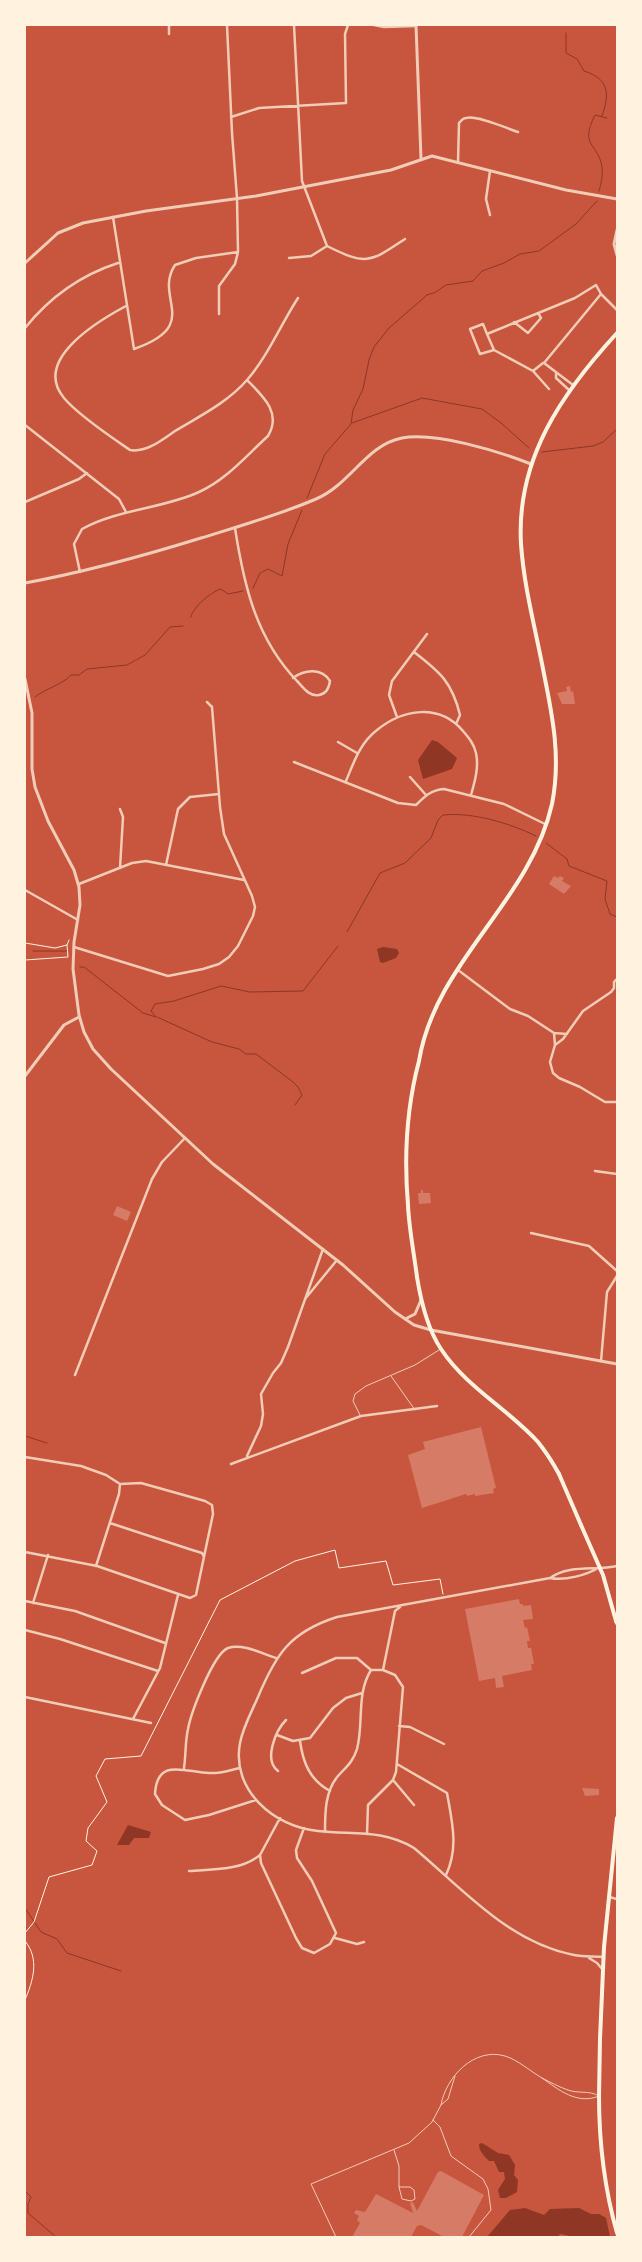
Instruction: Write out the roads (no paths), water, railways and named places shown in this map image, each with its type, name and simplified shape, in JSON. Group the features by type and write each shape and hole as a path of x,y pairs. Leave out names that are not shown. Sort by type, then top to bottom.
{"main road":[{"path":"617,333 573,385 545,429 531,464 521,507 522,554 553,716 557,752 554,791 546,825 536,851 518,884 458,970 432,1014 419,1061 410,1112 407,1167 408,1204 417,1277 421,1300 431,1330 441,1349 453,1365 538,1443 559,1474 600,1567 617,1622"},
{"path":"617,1818 603,1971 599,2096 601,2158 606,2194 617,2233"}],"street":[{"path":"169,25 169,34"},
{"path":"220,314 219,286 235,264 238,252 237,198 227,25"},
{"path":"294,25 302,181 306,186 327,246 351,258 375,259 405,239"},
{"path":"231,116 259,108 299,104 346,103 344,34 348,25"},
{"path":"374,25 384,27 416,26 421,159"},
{"path":"458,162 459,123 462,119 475,119 518,132"},
{"path":"25,263 66,229 113,217 237,198 400,169 432,156 490,169 566,190 617,199"},
{"path":"490,169 486,199 490,215"},
{"path":"113,217 134,349 144,346 164,333 171,325 173,319 169,279 175,265 196,258 238,252"},
{"path":"617,230 614,244 617,255"},
{"path":"289,258 311,256 327,246"},
{"path":"25,328 47,302 93,272 119,263"},
{"path":"487,334 575,298 596,285 601,294 617,310"},
{"path":"533,371 544,362 601,294"},
{"path":"126,306 106,316 73,343 57,364 55,381 58,390 70,405 130,450 137,452 163,439 228,399 258,366 298,298"},
{"path":"514,322 528,333 541,318 538,313"},
{"path":"494,350 480,354 470,329 483,324 494,350 533,371 550,389"},
{"path":"544,362 556,374 573,385"},
{"path":"556,374 556,378 570,390"},
{"path":"80,572 74,544 82,529 126,512 188,496 207,488 268,436 272,429 273,412 262,396 247,380"},
{"path":"25,425 119,499 126,512"},
{"path":"25,583 80,572 235,528 324,496 346,480 379,447 395,440 414,437 450,441 531,464"},
{"path":"25,502 79,479 87,473"},
{"path":"235,528 249,602 274,653 293,678 311,694 318,695 325,692 330,681 326,676 318,672 300,672 293,678"},
{"path":"397,717 391,702 390,687 401,667 427,634"},
{"path":"414,652 440,673 451,688 460,715 455,724"},
{"path":"25,679 32,713 32,768 35,787 44,813 70,861 79,884 80,896 74,946 74,971 79,1017 88,1041 100,1059 233,1181 337,1260 391,1309 414,1324 431,1330 617,1364"},
{"path":"74,946 168,976 219,964 238,946 254,916 253,902 224,834 212,707 207,702"},
{"path":"346,782 357,753 377,730 397,717 426,711 448,717 473,743 476,753 476,775 472,795"},
{"path":"338,742 357,753"},
{"path":"294,762 410,806 416,805 426,794 444,789 504,804 546,825"},
{"path":"410,777 426,794"},
{"path":"166,865 178,808 190,797 219,794"},
{"path":"120,809 122,817 120,868"},
{"path":"79,884 120,868 146,861 244,880"},
{"path":"25,890 78,920"},
{"path":"458,970 510,1008 528,1016 554,1033 567,1034"},
{"path":"555,1045 567,1034 583,1011 615,988 614,982 617,979"},
{"path":"25,1076 64,1025 79,1017"},
{"path":"554,1033 555,1045 550,1058 553,1073 605,1102 617,1102"},
{"path":"75,1375 152,1179 162,1162 185,1138"},
{"path":"595,1171 617,1174"},
{"path":"531,1234 590,1246 617,1271"},
{"path":"248,1456 259,1433 262,1418 261,1394 272,1373 281,1363 323,1250"},
{"path":"304,1300 337,1260"},
{"path":"601,1362 607,1292 617,1276"},
{"path":"404,1318 415,1314 421,1300"},
{"path":"231,1464 248,1456 361,1416 437,1406"},
{"path":"25,1457 81,1466 120,1484 141,1483 205,1501 212,1505 211,1528 196,1595 190,1598 96,1566 25,1552"},
{"path":"96,1566 120,1484"},
{"path":"110,1523 202,1553 204,1557"},
{"path":"33,1603 48,1556"},
{"path":"550,1578 556,1573 617,1566"},
{"path":"600,1567 592,1572 558,1580 550,1578 337,1618 318,1623 301,1632 287,1644 276,1658 242,1735 240,1742 240,1768 246,1786 256,1800 280,1818 304,1828 325,1832 388,1836 402,1841 414,1848 495,1918 514,1931 559,1952 589,1958 604,1957"},
{"path":"133,1719 158,1671 178,1595"},
{"path":"25,1601 75,1611 166,1643"},
{"path":"383,1670 395,1611 401,1606"},
{"path":"25,1630 60,1638 158,1671"},
{"path":"184,1768 190,1723 218,1656 227,1649 239,1647 276,1658"},
{"path":"302,1673 319,1664 342,1657 357,1658 371,1670 383,1670 395,1675 403,1687 397,1764 393,1780 368,1805 367,1834"},
{"path":"325,1832 325,1808 330,1791 336,1779 354,1758 361,1727 362,1693 371,1670"},
{"path":"277,1735 288,1740 300,1741 313,1735 326,1715 341,1701 362,1693"},
{"path":"25,1697 151,1723"},
{"path":"278,1771 274,1767 271,1757 281,1725 286,1720"},
{"path":"399,1726 410,1727 444,1744"},
{"path":"300,1741 309,1773 319,1784 330,1791"},
{"path":"397,1764 447,1793 455,1842 450,1867 446,1876"},
{"path":"240,1768 212,1774 184,1768 164,1773 157,1783 155,1794 162,1804 181,1818 191,1820 256,1800"},
{"path":"393,1780 414,1805"},
{"path":"188,1871 238,1867 253,1861 260,1855 280,1818"},
{"path":"260,1855 267,1875 301,1946 314,1953 326,1948 335,1938 335,1928 312,1881 297,1858 296,1850 304,1828"},
{"path":"609,1898 617,1898"},
{"path":"335,1938 357,1944 364,1942"},
{"path":"589,1958 597,1963 603,1971"}],"lane":[{"path":"361,1416 353,1401 355,1394 366,1386 415,1365 441,1349"},
{"path":"391,1376 415,1410"},
{"path":"336,2237 325,2218 317,2194 311,2184 409,2142 422,2132 433,2119 441,2105 447,2085 465,2064 474,2059 485,2055 504,2056 519,2063 567,2095 590,2100 599,2096"},
{"path":"441,2105 448,2099 455,2076"},
{"path":"542,2078 568,2091 591,2092 599,2096"},
{"path":"433,2119 440,2127 451,2156 483,2179 488,2189 491,2210 469,2237"},
{"path":"394,2150 399,2166 399,2188 402,2198 411,2201 415,2198 414,2190 410,2187 399,2188"}],"waterway":[{"path":"566,33 566,53 577,59 584,71 592,74 603,83 606,100 602,116"},
{"path":"599,191 602,167 600,159 589,139 589,133 595,115 607,118"},
{"path":"307,498 325,454 351,424 353,410 363,389 369,360 374,347 389,328 427,295 436,292 446,285 473,281 482,271 504,263 520,254 539,251 576,224 597,201"},
{"path":"352,423 422,398 482,409 529,448"},
{"path":"542,452 593,446 603,442 617,429"},
{"path":"253,588 260,573 268,569 282,576 288,544 302,510"},
{"path":"191,617 199,605 217,590 221,589 228,594 243,591"},
{"path":"35,697 71,675 79,675 87,669 127,665 145,655 170,627 183,626"},
{"path":"347,932 380,873 405,863 431,838 438,820 443,815 478,817 514,827 536,836"},
{"path":"546,843 567,859 569,866 607,881 605,899 610,914 617,917"},
{"path":"80,967 84,967 143,1013 156,1017 151,1011 155,1004 174,1001 221,986 250,992 303,991 338,946"},
{"path":"33,951 67,951"},
{"path":"157,1017 212,1042 239,1049 246,1054 256,1054 298,1087 302,1095 295,1105"},
{"path":"25,1436 47,1443"},
{"path":"25,1908 41,1932 57,1939 67,1953 121,1971"},
{"path":"25,2191 31,2197 28,2204 28,2213 56,2237"}]}
